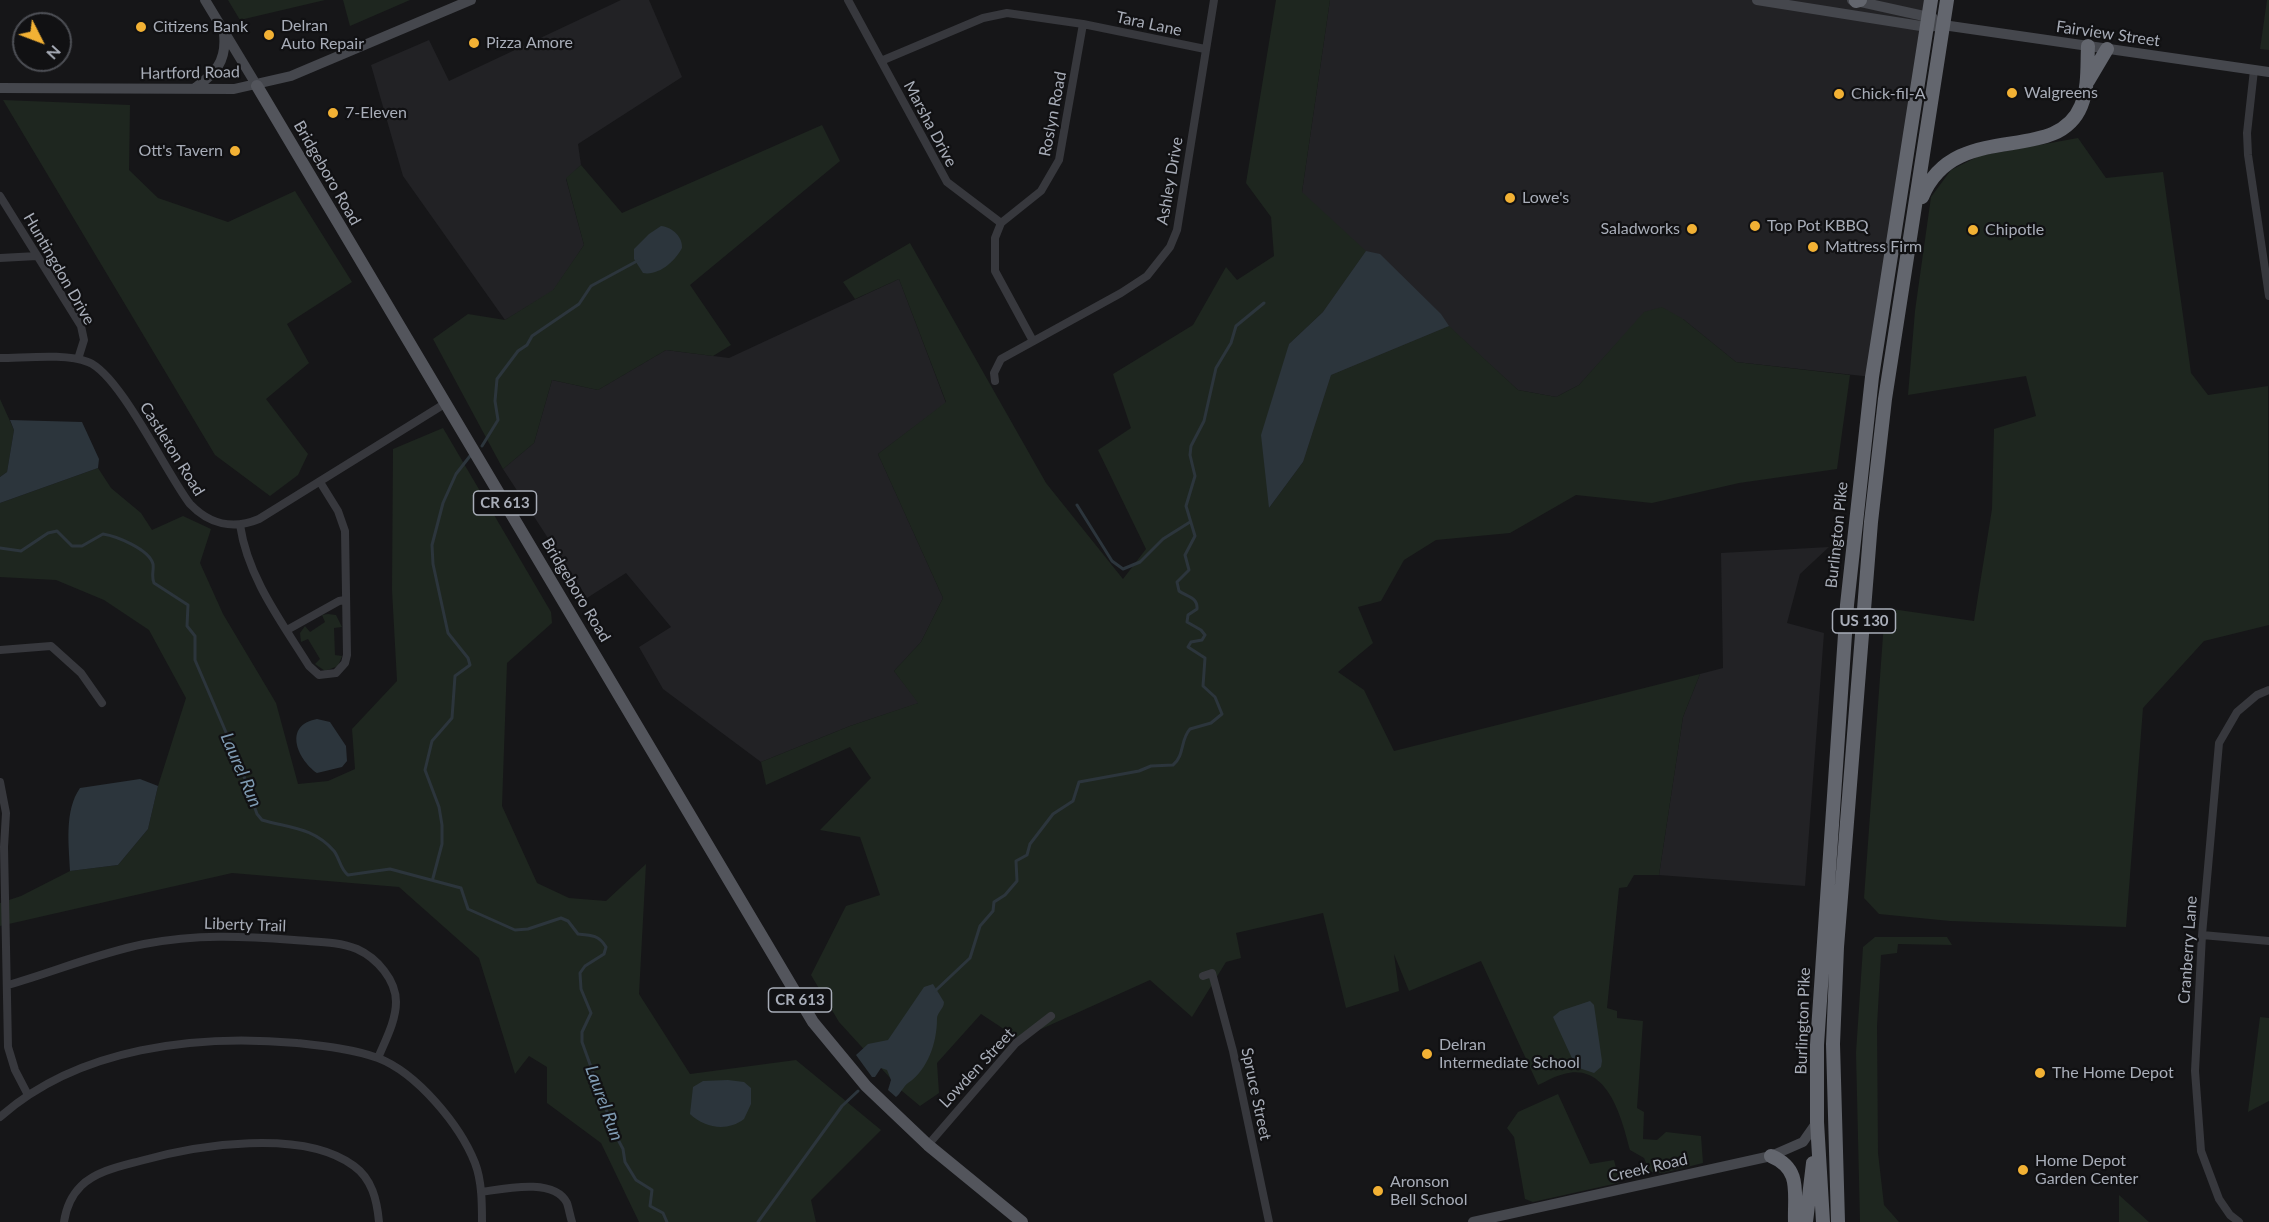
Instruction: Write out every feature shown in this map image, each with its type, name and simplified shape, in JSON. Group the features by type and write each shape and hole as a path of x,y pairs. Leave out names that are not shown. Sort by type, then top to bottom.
{"highway":[{"name":"Burlington Pike","path":"1823,1222 1817,1122 1820,969 1846,614 1860,468 1931,0"},
{"name":"Burlington Pike","path":"1840,1222 1836,1180 1833,1044 1839,914 1871,522 1885,399 1947,0"},
{"path":"2088,46 2088,81"},
{"path":"1913,218 1927,184 1937,170 1949,160 1963,153 2057,132 2068,126 2076,117 2088,81 2107,49"},
{"path":"1806,1222 1817,1122"},
{"path":"1771,1156 1783,1161 1794,1176 1795,1222"}],"main road":[{"name":"Bridgeboro Road","path":"257,86 813,1022 866,1086 928,1145"},
{"name":"CR 613","path":"928,1145 1022,1222"}],"street":[{"name":"Bridgeboro Road","path":"205,0 257,86"},
{"name":"Hartford Road","path":"0,88 193,89 257,86 291,76 471,0"},
{"name":"Marsha Drive","path":"848,0 947,182 1001,222"},
{"name":"Ashley Drive","path":"995,381 994,373 1001,359 1121,293 1147,276 1170,247 1177,230 1214,0"},
{"path":"1757,0 1928,22"},
{"path":"1851,0 1858,0 1928,22"},
{"name":"Tara Lane","path":"881,61 983,18 1007,13 1083,24 1205,49"},
{"name":"Fairview Street","path":"1928,22 2269,72"},
{"name":"Roslyn Road","path":"1001,222 1041,191 1059,160 1083,24"},
{"path":"193,89 211,76 220,65 226,45 224,32"},
{"path":"2254,70 2247,133 2248,155 2269,296"},
{"name":"Huntingdon Drive","path":"0,196 81,326 84,340 78,359"},
{"path":"1001,222 995,238 995,272 1033,341"},
{"path":"0,258 37,256"},
{"path":"0,358 78,359"},
{"name":"Castleton Road","path":"78,359 90,363 123,396 190,504 212,521 240,525"},
{"path":"320,483 338,511 345,531 347,659 336,674 323,676 315,672 287,630 248,563 240,525 259,519 446,404"},
{"path":"287,630 339,601 345,600"},
{"path":"0,650 51,646 81,674 102,703"},
{"name":"Cranberry Lane","path":"2240,1222 2230,1215 2219,1199 2201,1151 2195,1071 2202,935 2219,743 2237,712 2257,695 2269,690"},
{"path":"0,782 6,813 2,847 8,985 8,1047 15,1070 28,1095"},
{"name":"Liberty Trail","path":"8,985 143,945 182,939 218,935 334,943 357,949 372,957 394,987 396,1003 392,1023 378,1058"},
{"path":"2202,935 2269,941"},
{"name":"Spruce Street","path":"1207,975 1233,1051 1269,1222"},
{"name":"Lowden Street","path":"928,1145 1016,1043 1052,1016"},
{"path":"0,1117 28,1095 104,1060 181,1043 257,1039 326,1046 378,1058 413,1080 450,1119 476,1164 481,1192 482,1222"},
{"name":"Creek Road","path":"1473,1222 1771,1156 1803,1142 1817,1122"},
{"path":"64,1222 68,1204 82,1186 117,1167 173,1152 214,1145 250,1143 316,1149 337,1155 356,1167 370,1183 377,1202 379,1222"},
{"path":"481,1192 530,1185 552,1191 566,1201 572,1222"}],"shaded area":[{"path":"228,0 325,0 240,20"},
{"path":"343,0 410,0 350,26"},
{"path":"621,0 649,0 682,77 578,144 581,165 566,179 584,245 553,291 505,320 403,176 371,65 429,40 449,81"},
{"path":"1276,0 1330,0 1302,192 1366,251 1323,312 1289,344 1269,508 1303,462 1331,375 1449,326 1518,390 1556,397 1579,385 1644,312 1662,307 1683,319 1736,362 1850,375 1837,469 1739,483 1652,503 1576,495 1510,533 1436,540 1404,560 1381,601 1358,607 1373,643 1338,672 1364,690 1394,751 1700,674 1683,717 1659,875 1634,875 1627,887 1619,888 1607,1008 1617,1011 1617,1018 1643,1021 1637,1108 1644,1112 1643,1139 1657,1140 1666,1132 1701,1136 1703,1163 1663,1173 1650,1172 1644,1158 1630,1150 1617,1109 1602,1085 1592,1076 1579,1073 1564,1074 1538,1085 1481,961 1409,991 1394,954 1399,991 1346,1008 1323,913 1236,933 1241,958 1226,962 1192,1017 1150,980 1019,1039 981,1014 937,1063 939,1093 920,1106 902,1091 839,1022 811,975 846,906 880,895 860,837 820,830 871,778 850,747 766,785 761,762 850,726 918,703 894,671 921,642 943,598 878,454 946,402 899,279 855,299 843,282 910,243 1046,483 1123,579 1146,549 1098,450 1131,428 1113,374 1193,325 1226,267 1237,280 1274,256 1271,217 1246,183"},
{"path":"1330,0 1931,0 1872,377 1736,362 1683,319 1618,342 1579,385 1556,397 1518,390 1449,327 1303,462 1289,344 1323,312 1302,192"},
{"path":"2267,0 2269,0 2269,50 2260,49"},
{"path":"3,100 130,105 129,170 158,198 228,222 295,191 352,282 287,324 309,363 266,399 308,454 298,475 270,496 215,455"},
{"path":"822,125 840,161 690,285 731,345 713,356 666,350 598,390 552,380 534,443 503,469 433,339 468,314 505,320 553,290 584,245 566,178 581,165 622,213"},
{"path":"2078,138 2106,178 2163,172 2191,373 2208,395 2268,386 2269,625 2204,641 2143,708 2126,927 1950,921 1879,914 1864,898 1885,608 1974,621 1992,509 1994,429 2036,416 2026,376 1908,395 1915,311 1931,197 1951,170 1979,156"},
{"path":"661,226 676,233 681,240 682,248 675,258 661,270 643,273 634,259 634,249"},
{"path":"1366,251 1380,254 1441,314 1449,326 1331,375 1303,462 1269,508 1261,435 1289,344 1323,312"},
{"path":"899,279 946,403 878,454 943,598 921,642 894,671 919,703 850,726 761,762 663,689 639,647 671,627 626,573 587,598 503,469 534,443 552,380 598,390 666,350 729,358"},
{"path":"0,399 14,430 7,472 0,477"},
{"path":"10,420 82,422 99,459 98,468 0,503 0,477 7,472 14,430"},
{"path":"443,428 551,612 552,623 507,663 502,806 537,883 569,898 606,901 646,864 639,994 690,1074 796,1060 881,1130 811,1200 816,1222 639,1222 601,1143 547,1103 547,1067 529,1056 515,1074 479,958 399,887 232,873 0,926 0,903 21,896 70,871 118,865 148,829 158,786 186,698 149,630 104,600 56,580 0,577 0,503 98,468 111,488 141,513 152,530 183,516 211,529 200,563 223,614 276,703 298,784 328,781 355,769 352,729 397,681 392,590 393,449"},
{"path":"1829,547 1800,574 1787,623 1824,633 1805,886 1659,875 1683,717 1700,674 1723,668 1721,553"},
{"path":"322,615 336,615 342,627 334,628 335,655 342,656 338,666 325,671 315,664 320,659 308,639 301,642 300,633 305,626 310,632 325,622"},
{"path":"317,719 330,722 346,746 347,761 342,767 317,773 304,760 299,751 297,735 300,728 306,722"},
{"path":"140,779 158,786 148,829 118,865 70,871 70,818 75,797 80,788"},
{"path":"1875,937 1947,937 1952,945 1898,944 1897,953 1881,955 1877,1026 1878,1153 1884,1205 1899,1222 1860,1222 1856,1053 1863,947"},
{"path":"933,984 944,1002 937,1017 933,1046 921,1071 896,1097 888,1090 891,1080 887,1070 881,1068 875,1077 872,1077 856,1055 868,1044 888,1040 924,987"},
{"path":"1590,1001 1594,1005 1602,1061 1601,1067 1594,1073 1576,1067 1553,1017 1560,1011"},
{"path":"2260,1017 2269,1018 2269,1101 2248,1112"},
{"path":"703,1081 744,1082 751,1088 751,1104 744,1119 730,1126 716,1127 702,1123 690,1114 693,1087"},
{"path":"1558,1094 1590,1164 1614,1160 1619,1180 1618,1183 1533,1202 1525,1199 1514,1137 1507,1128 1518,1112"},
{"path":"2119,1195 2149,1222 2119,1222"}],"waterway":[{"path":"482,446 498,420 495,401 497,379 518,351 527,345 532,336 579,304 591,286 639,260"},
{"path":"935,991 970,958 980,926 993,911 994,902 1005,895 1017,881 1016,861 1027,855 1030,844 1053,814 1073,801 1079,782 1139,771 1151,766 1173,765 1179,757 1190,729 1211,723 1222,714 1215,697 1203,686 1205,658 1188,647 1191,642 1202,640 1205,635 1187,622 1188,615 1197,609 1196,602 1179,591 1177,582 1189,570 1185,555 1195,536 1186,506 1195,476 1190,455 1191,446 1204,421 1216,368 1231,343 1236,326 1264,303"},
{"path":"433,878 442,844 442,825 439,807 425,770 432,741 452,718 455,676 470,665 468,658 448,633 433,564 432,545 443,503 456,474 470,456"},
{"path":"1077,505 1112,561 1123,569 1140,562 1163,539 1190,522"},
{"name":"Laurel Run","path":"0,548 21,551 48,533 57,531 72,546 82,546 103,534 116,537 139,548 150,558 153,564 154,583 188,605 187,626 195,636 195,660 240,765 257,814 262,820 318,837 334,851 348,875 390,869 461,888 468,909 515,930 528,929 561,918 568,921 578,934 591,935 600,940 606,947 604,954 585,966 580,973 581,989 591,1013 582,1032 582,1042 615,1134 623,1149 625,1162 636,1180 652,1190 650,1206 663,1213 667,1222"},
{"path":"758,1222 842,1106 858,1091"}],"place":[{"name":"Citizens Bank","path":"141,27"},
{"name":"Delran Auto Repair","path":"269,35"},
{"name":"Pizza Amore","path":"474,43"},
{"name":"Walgreens","path":"2012,93"},
{"name":"Chick-fil-A","path":"1839,94"},
{"name":"7-Eleven","path":"333,113"},
{"name":"Ott's Tavern","path":"235,151"},
{"name":"Lowe's","path":"1510,198"},
{"name":"Top Pot KBBQ","path":"1755,226"},
{"name":"Saladworks","path":"1692,229"},
{"name":"Chipotle","path":"1973,230"},
{"name":"Mattress Firm","path":"1813,247"},
{"name":"Delran Intermediate School","path":"1427,1054"},
{"name":"The Home Depot","path":"2040,1073"},
{"name":"Home Depot Garden Center","path":"2023,1170"},
{"name":"Aronson Bell School","path":"1378,1191"}]}
